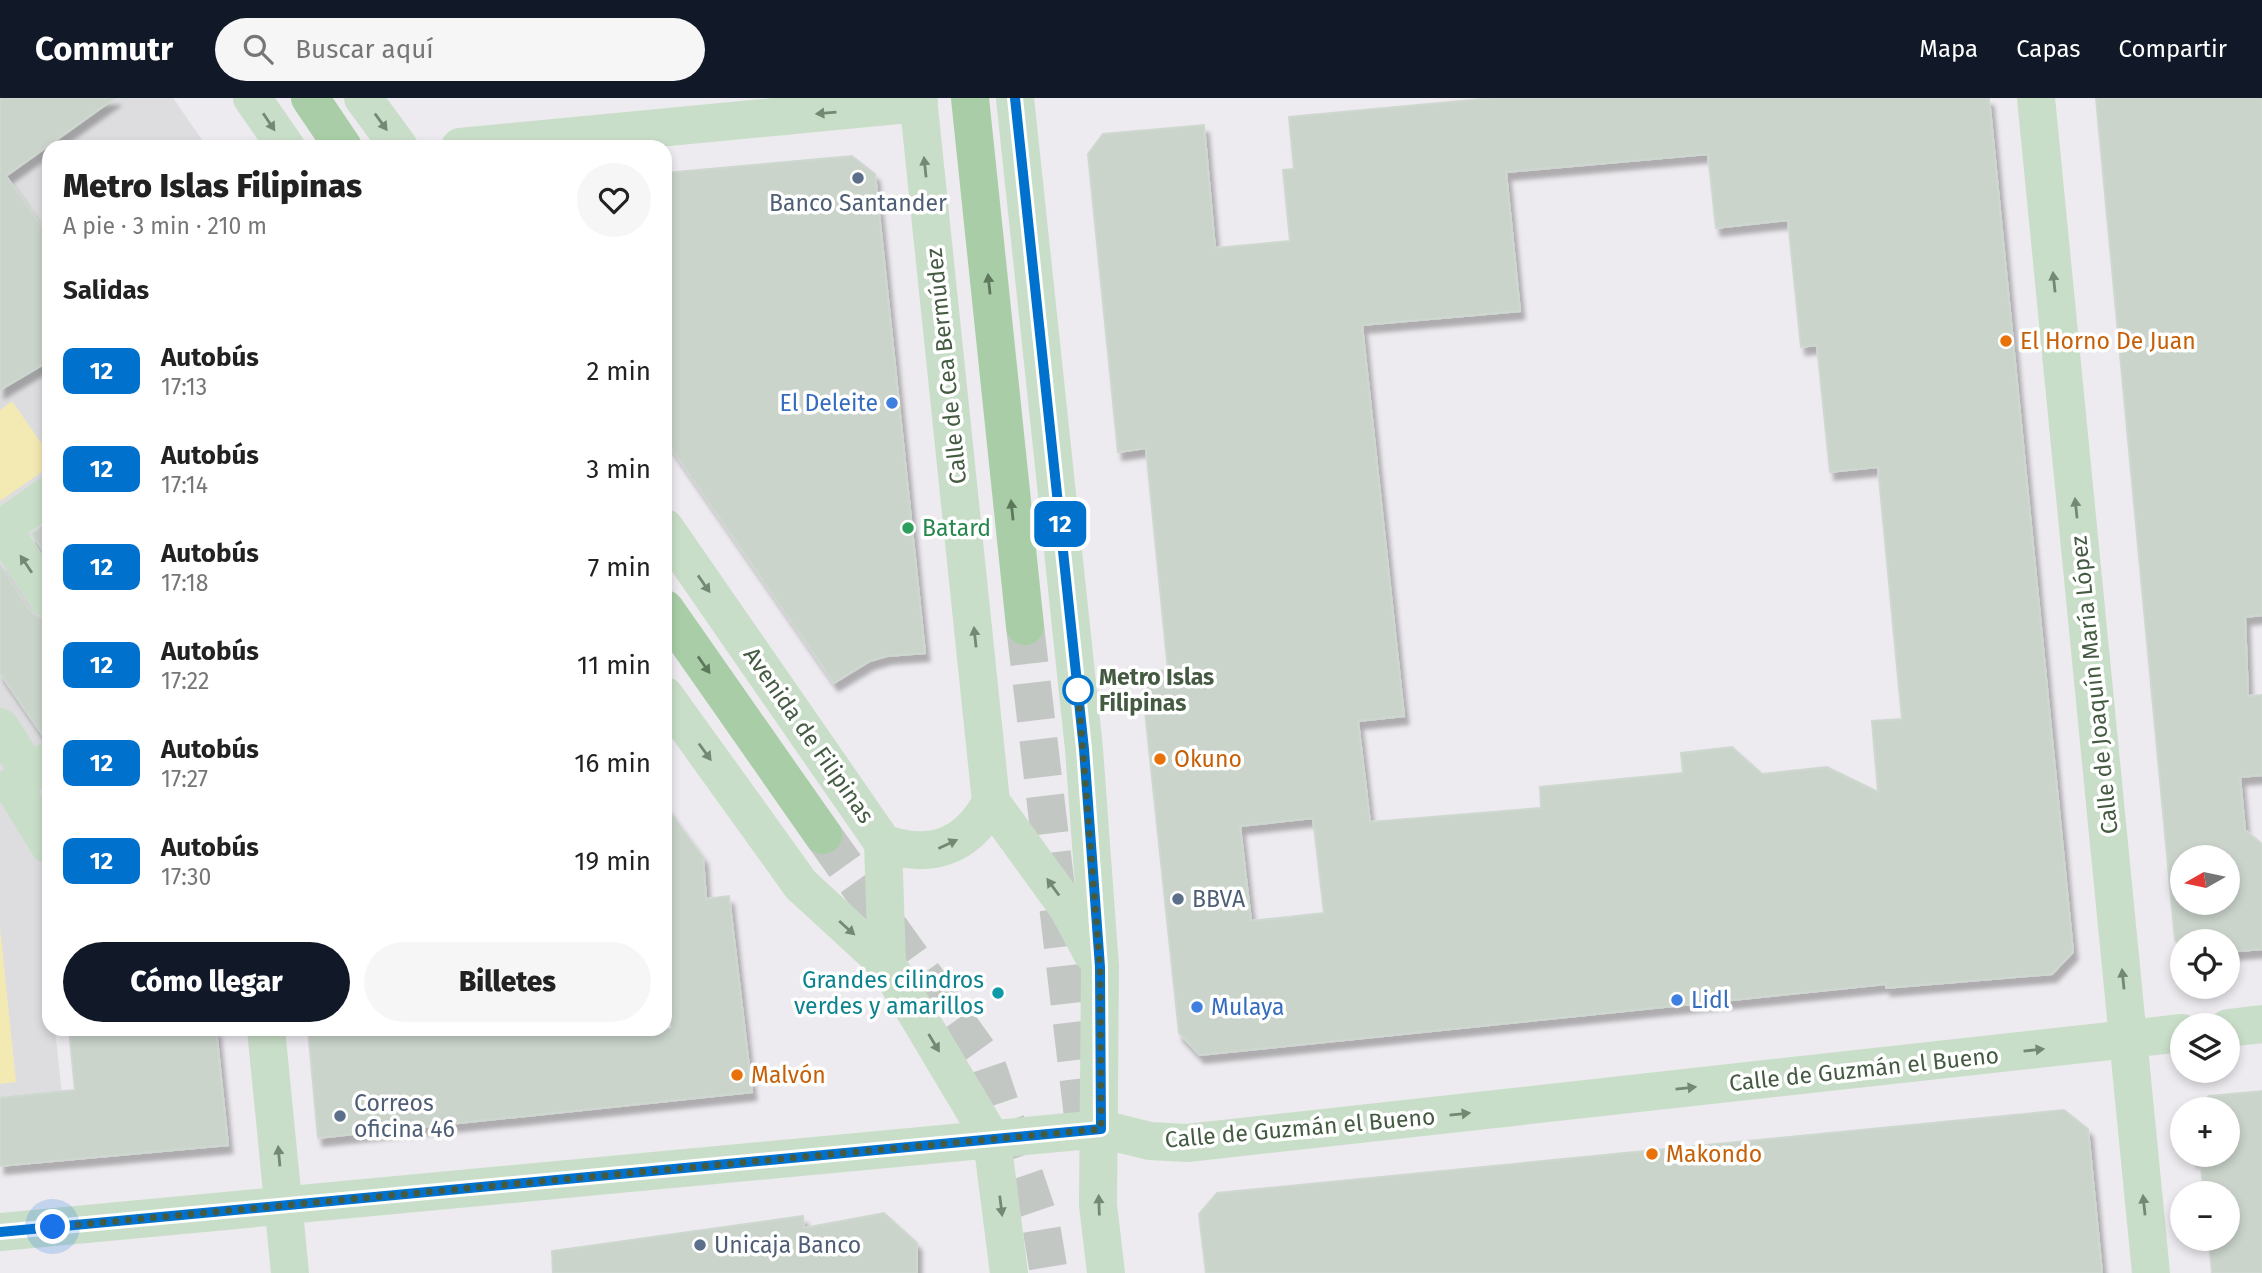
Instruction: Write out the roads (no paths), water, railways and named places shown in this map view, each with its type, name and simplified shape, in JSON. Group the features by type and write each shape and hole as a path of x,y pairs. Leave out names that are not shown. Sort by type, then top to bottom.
{"main road":[{"path":"310,98 338,140"},
{"path":"970,98 1025,626"},
{"name":"Avenida de Filipinas","path":"672,619 823,835"}],"street":[{"path":"252,98 281,140"},
{"path":"363,98 394,140"},
{"path":"1015,98 1079,701 1100,967 1101,1129 1098,1205 1106,1273"},
{"name":"Calle de Joaquín María López","path":"2036,98 2151,1273"},
{"path":"528,140 918,100"},
{"name":"Calle de Cea Bermúdez","path":"918,100 991,802"},
{"path":"42,500 1,529 42,589"},
{"name":"Avenida de Filipinas","path":"672,538 883,843 887,964"},
{"name":"Avenida de Filipinas","path":"672,706 800,885 887,964 992,1140"},
{"path":"0,727 39,767 13,786 42,834"},
{"path":"883,843 906,851 930,851 951,845 981,822 991,802 1068,908 1100,967"},
{"path":"2240,1027 2262,1024"},
{"name":"Calle de Guzmán el Bueno","path":"0,1232 1101,1129 1150,1141 1187,1143 2170,1034"},
{"path":"267,1036 290,1273"},
{"path":"992,1140 1009,1273"}],"tunnel":[{"path":"1025,626 1086,1142"},
{"path":"823,835 986,1063 1041,1225 1049,1273"}],"place":[{"name":"Banco Santander","path":"858,178"},
{"name":"El Horno De Juan","path":"2006,341"},
{"name":"El Deleite","path":"892,403"},
{"name":"Batard","path":"908,528"},
{"name":"Metro Islas Filipinas","path":"1078,690"},
{"name":"Okuno","path":"1160,759"},
{"name":"BBVA","path":"1178,899"},
{"name":"Grandes cilindros verdes y amarillos","path":"998,993"},
{"name":"Lidl","path":"1677,1000"},
{"name":"Mulaya","path":"1197,1007"},
{"name":"Malvón","path":"737,1075"},
{"name":"Correos oficina 46","path":"340,1116"},
{"name":"Makondo","path":"1652,1154"},
{"name":"Unicaja Banco","path":"700,1245"}]}
